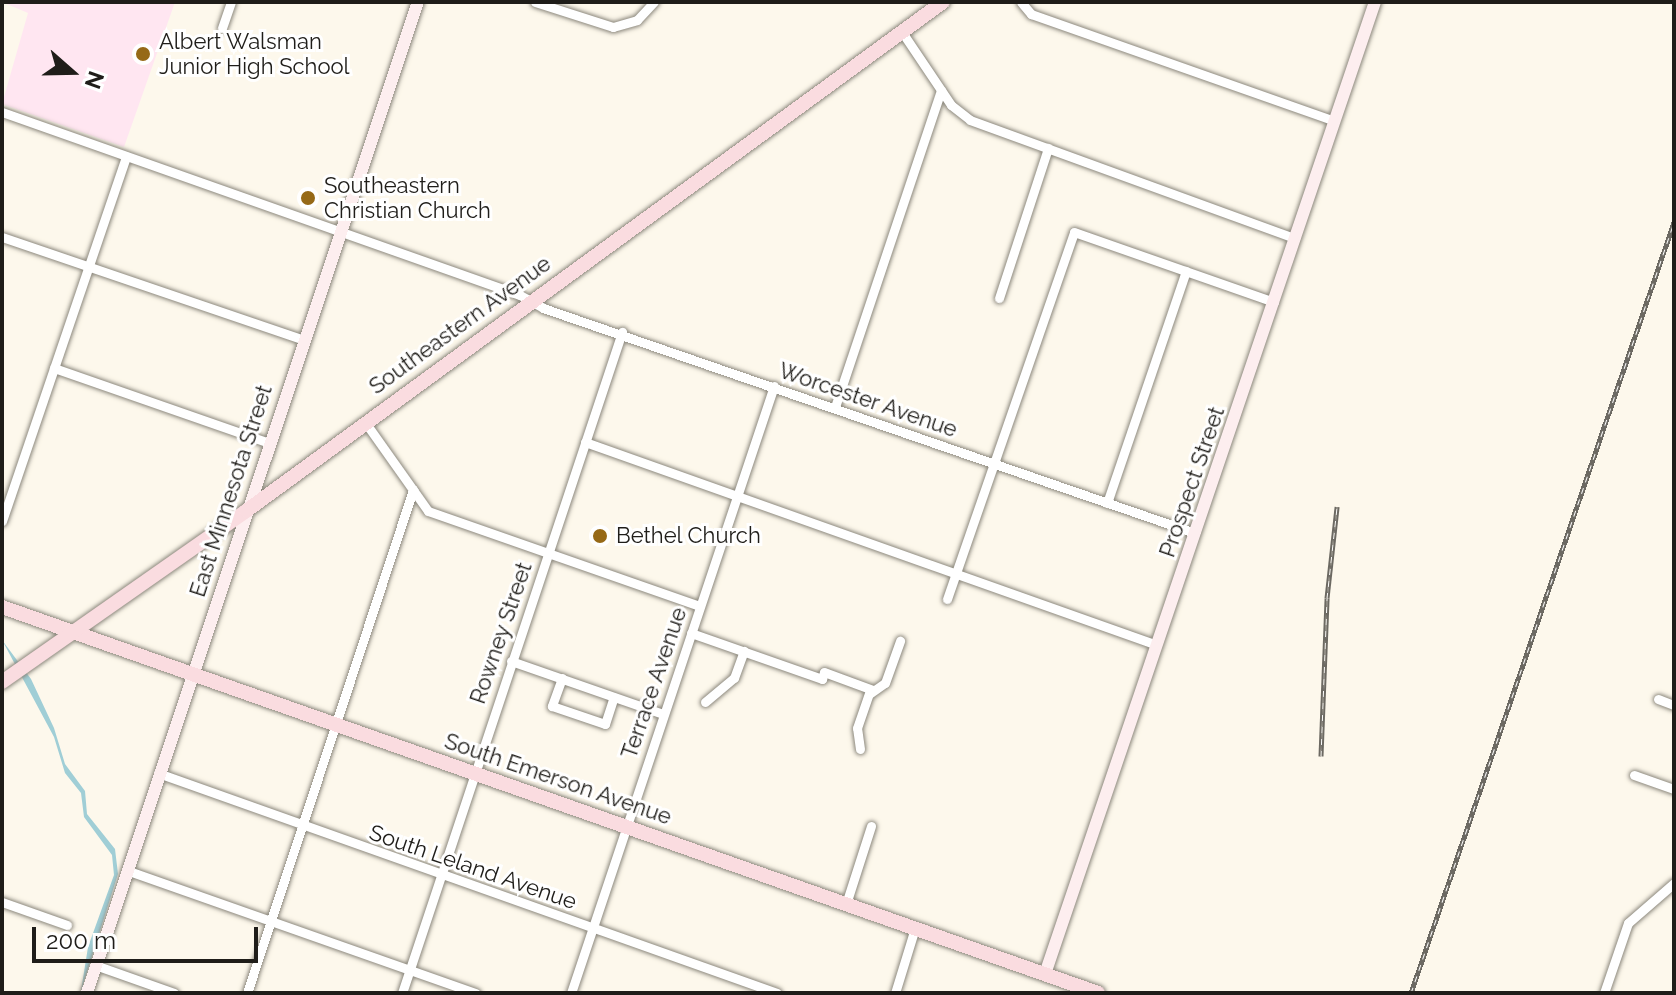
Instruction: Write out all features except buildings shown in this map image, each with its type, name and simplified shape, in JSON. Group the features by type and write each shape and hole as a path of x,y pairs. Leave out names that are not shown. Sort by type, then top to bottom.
{"main road":[{"name":"Southeastern Avenue","path":"2,682 246,511 364,421 943,2"},
{"name":"South Emerson Avenue","path":"2,607 1098,993"}],"street":[{"path":"222,28 231,2"},
{"name":"East Minnesota Street","path":"87,993 267,442 418,2"},
{"path":"535,2 616,27 640,18 654,2"},
{"path":"1021,2 1031,14 1334,121"},
{"name":"Prospect Street","path":"1045,974 1375,2"},
{"path":"902,32 941,90 967,119 1295,238"},
{"path":"835,407 941,90"},
{"name":"Worcester Avenue","path":"2,112 530,301 1195,533"},
{"path":"999,298 1048,148"},
{"path":"2,518 126,156"},
{"path":"947,599 1074,232 1274,302"},
{"path":"2,237 302,339"},
{"path":"1107,503 1186,271"},
{"name":"Rowney Street","path":"402,993 622,332"},
{"path":"54,368 267,442"},
{"name":"Terrace Avenue","path":"571,993 624,826 774,386"},
{"path":"364,421 428,511 699,606"},
{"path":"585,442 1157,645"},
{"path":"247,993 413,490"},
{"path":"691,633 822,679 824,672 873,690"},
{"path":"860,749 858,723 873,690 885,683 900,641"},
{"path":"712,702 734,678 744,651"},
{"path":"511,661 663,714"},
{"path":"562,678 552,706 605,724 614,697"},
{"path":"1658,699 1674,705"},
{"name":"South Leland Avenue","path":"158,773 777,993"},
{"path":"1634,775 1674,789"},
{"path":"846,904 871,826"},
{"path":"126,870 476,993"},
{"path":"1604,993 1628,923 1674,883"},
{"path":"2,902 67,925"},
{"path":"895,993 915,928"},
{"path":"95,965 174,993"}],"shaded area":[{"path":"2,2 175,2 124,147 2,104 28,13"}],"water":[{"path":"2,640 31,679 54,728 65,764 85,791 87,814 115,849 118,874 81,991 88,947 114,875 112,855 84,817 81,793 65,773 54,737"}],"railway":[{"path":"1411,993 1674,222"},
{"path":"1321,756 1327,598 1337,507"}],"place":[{"name":"Albert Walsman Junior High School","path":"143,54"},
{"name":"Southeastern Christian Church","path":"308,198"},
{"name":"Bethel Church","path":"600,536"}]}
